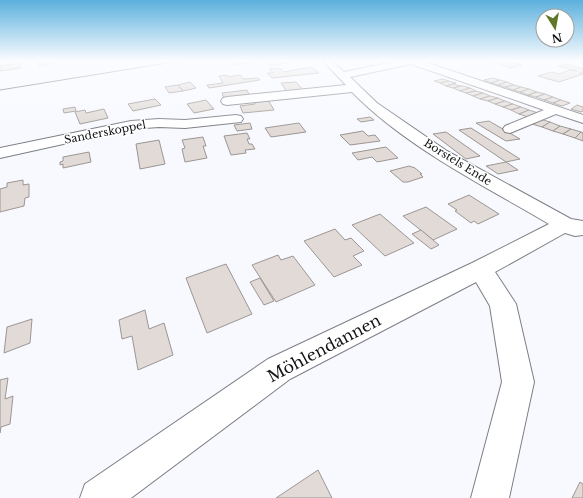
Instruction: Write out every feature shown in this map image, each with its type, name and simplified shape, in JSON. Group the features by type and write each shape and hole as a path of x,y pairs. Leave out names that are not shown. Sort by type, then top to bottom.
{"street":[{"name":"Borstels Ende","path":"349,83 373,106 441,154 577,228"},
{"path":"479,83 583,119"},
{"path":"227,101 354,88"},
{"path":"510,129 554,110"},
{"name":"Sanderskoppel","path":"0,153 131,125 159,123 185,124 236,119"},
{"name":"Möhlendannen","path":"99,498 279,369 480,269 577,228"},
{"path":"480,269 503,304 518,382 490,498"}],"building":[{"path":"191,83 196,88 183,91 178,85"},
{"path":"221,83 239,83 209,88 207,85"},
{"path":"281,83 297,83 304,91 288,93"},
{"path":"440,83 455,83 446,86"},
{"path":"492,83 503,83 498,85"},
{"path":"510,83 514,85 505,87 498,85"},
{"path":"453,84 461,86 453,88 446,86"},
{"path":"178,85 183,91 169,93 165,87"},
{"path":"514,85 521,87 513,90 505,87"},
{"path":"461,86 470,88 460,91 453,88"},
{"path":"521,87 529,89 520,92 513,90"},
{"path":"470,88 476,91 466,93 460,91"},
{"path":"529,89 537,92 528,95 520,92"},
{"path":"247,90 250,97 224,99 222,93"},
{"path":"476,91 483,93 473,96 466,93"},
{"path":"537,92 545,94 536,97 528,95"},
{"path":"483,93 490,96 480,99 473,96"},
{"path":"545,94 553,97 544,100 536,97"},
{"path":"490,96 498,98 488,101 480,99"},
{"path":"553,97 561,100 553,103 544,100"},
{"path":"498,98 505,101 495,104 488,101"},
{"path":"155,99 161,105 133,111 128,104"},
{"path":"206,100 214,109 194,113 187,104"},
{"path":"268,100 274,110 243,113 240,106 255,104 253,101"},
{"path":"561,100 570,103 562,106 553,103"},
{"path":"505,101 513,104 503,107 495,104"},
{"path":"513,104 521,107 511,110 503,107"},
{"path":"577,105 583,107 583,111 581,112 571,109"},
{"path":"75,107 76,111 64,113 63,109"},
{"path":"521,107 529,110 519,114 511,110"},
{"path":"104,109 108,118 80,124 75,112 85,110 86,113"},
{"path":"529,110 538,113 528,117 519,114"},
{"path":"370,117 374,120 361,122 357,119"},
{"path":"540,119 550,122 542,127 532,124"},
{"path":"489,121 520,139 506,141 476,123"},
{"path":"550,122 560,126 553,131 542,127"},
{"path":"250,123 252,129 237,131 234,125"},
{"path":"299,123 306,132 271,137 265,128"},
{"path":"560,126 571,129 563,134 553,131"},
{"path":"471,128 520,159 506,162 459,130"},
{"path":"571,129 581,132 575,138 563,134"},
{"path":"363,131 368,136 375,135 380,141 350,145 340,135"},
{"path":"446,132 480,156 466,159 433,134"},
{"path":"581,132 583,133 583,141 575,138"},
{"path":"247,133 250,139 247,139 249,144 252,144 255,149 245,150 246,153 231,155 224,136"},
{"path":"203,137 206,146 203,146 207,158 185,162 182,149 185,148 182,140"},
{"path":"159,140 165,164 140,169 136,144"},
{"path":"386,147 398,158 377,162 372,157 358,160 352,153"},
{"path":"89,152 91,162 63,168 63,164 60,165 60,162 63,161 63,157"},
{"path":"506,162 518,170 498,174 486,166"},
{"path":"409,166 415,168 422,174 420,174 423,177 408,182 403,182 390,171"},
{"path":"23,180 23,185 29,184 29,197 25,198 24,206 0,212 0,189 7,187 7,183"},
{"path":"469,195 499,214 478,224 474,221 471,223 448,204"},
{"path":"426,207 457,229 433,240 403,216"},
{"path":"380,214 414,243 385,256 352,225"},
{"path":"335,229 345,240 351,238 364,251 353,256 362,265 334,277 304,241"},
{"path":"421,230 439,245 431,249 412,234"},
{"path":"278,255 281,260 293,256 315,285 276,302 252,265"},
{"path":"226,264 252,314 207,333 186,278"},
{"path":"260,278 274,301 264,305 250,282"},
{"path":"145,310 149,329 164,323 173,355 138,370 132,336 122,339 119,320"},
{"path":"32,319 30,343 4,353 7,327"},
{"path":"8,378 5,399 13,396 10,424 1,427 0,433 0,380"},
{"path":"318,470 332,498 276,498"},
{"path":"580,482 583,484 583,498 572,498"}],"tram line":[{"path":"0,90 42,83"}]}
